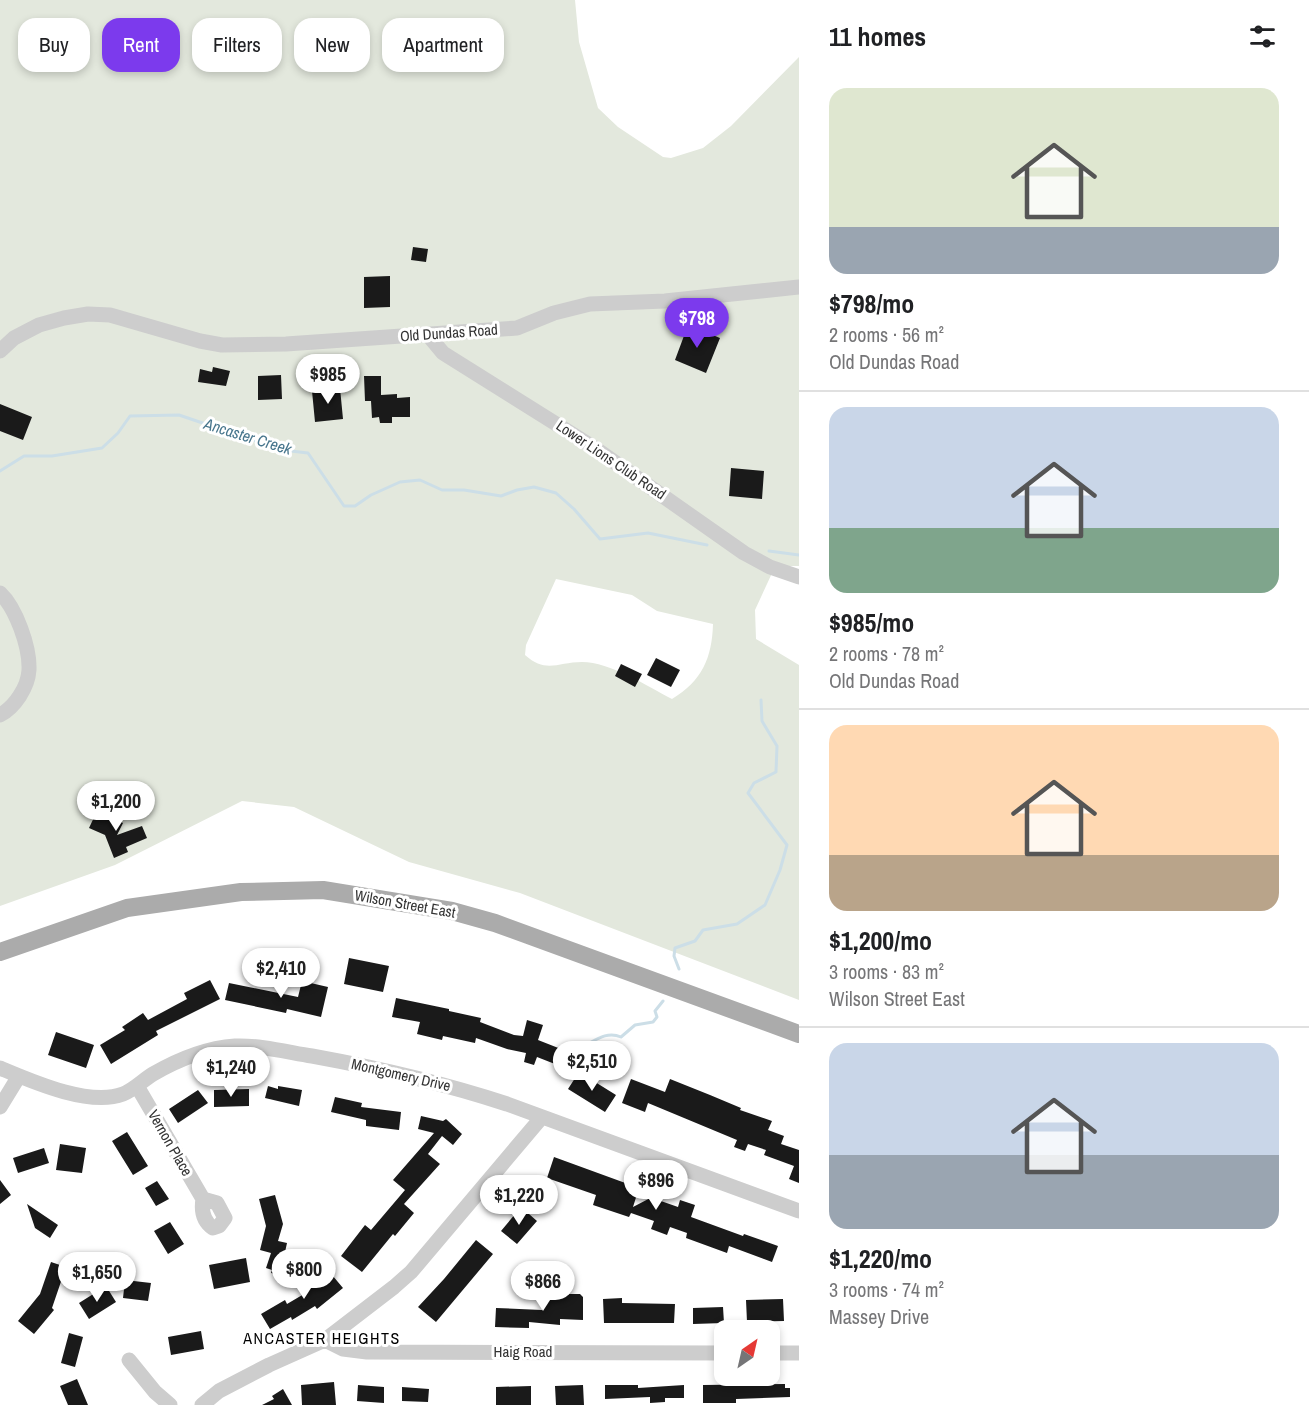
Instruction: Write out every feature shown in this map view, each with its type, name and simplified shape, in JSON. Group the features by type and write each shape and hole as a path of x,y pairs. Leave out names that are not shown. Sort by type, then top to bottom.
{"main road":[{"name":"Wilson Street East","path":"0,952 127,908 241,892 323,890 452,911 495,923 799,1034"}],"street":[{"name":"Old Dundas Road","path":"0,351 14,338 39,326 64,318 88,314 110,315 200,341 222,345 286,344 517,328 554,313 590,304 665,301 799,287"},
{"name":"Lower Lions Club Road","path":"428,335 443,352 593,447 744,553 770,567 799,577"},
{"path":"0,593 8,600 19,624 26,647 29,670 22,693 5,713 0,715"},
{"name":"Montgomery Drive","path":"0,1068 71,1093 95,1097 123,1094 153,1074 210,1048 238,1046 268,1049 352,1063 462,1089 799,1211"},
{"path":"0,1107 19,1076"},
{"name":"Vernon Place","path":"136,1086 203,1199"},
{"path":"202,1405 219,1392 249,1375 325,1340 394,1287 411,1272 542,1117"},
{"name":"Haig Road","path":"325,1340 343,1349 367,1352 714,1353"},
{"path":"780,1353 799,1353"},
{"path":"129,1360 155,1392 170,1405"}],"shaded area":[{"path":"0,0 575,0 579,42 598,108 618,127 663,157 671,158 703,148 731,126 799,57 799,566 781,566 773,571 755,610 756,639 799,665 799,1000 520,893 409,862 294,807 242,801 115,865 0,906","holes":["556,579 632,595 657,611 713,624 710,648 703,668 691,684 672,699 604,666 582,662 546,666 532,661 525,655 526,645"]}],"building":[{"path":"413,247 428,249 426,262 411,260"},
{"path":"390,276 390,307 364,308 364,277"},
{"path":"688,325 720,338 706,373 675,360"},
{"path":"213,367 230,371 226,386 198,382 200,369 212,372"},
{"path":"281,375 282,399 258,400 258,376"},
{"path":"364,376 381,376 381,395 397,394 397,398 410,397 410,417 392,417 392,423 380,423 379,417 372,418 371,401 365,401"},
{"path":"340,388 343,419 315,422 312,391"},
{"path":"0,404 32,417 23,440 0,431"},
{"path":"731,468 764,471 762,499 729,496"},
{"path":"656,658 680,670 671,687 647,675"},
{"path":"621,664 642,674 635,687 615,676"},
{"path":"114,810 122,814 119,821 123,823 117,835 142,826 147,838 126,847 128,852 114,858 105,835 89,828 97,811 104,814"},
{"path":"349,958 389,966 383,992 344,984"},
{"path":"210,980 220,999 156,1031 158,1035 111,1064 100,1045 125,1030 122,1027 143,1013 148,1020 187,999 184,993"},
{"path":"302,981 328,987 321,1017 287,1009 286,1013 225,1000 229,983 298,997"},
{"path":"396,998 481,1018 480,1022 514,1035 523,1036 527,1020 543,1025 538,1040 566,1051 560,1066 537,1057 534,1065 524,1062 526,1053 476,1038 475,1043 443,1036 442,1040 417,1034 420,1022 392,1017"},
{"path":"56,1032 94,1045 86,1068 48,1055"},
{"path":"579,1072 616,1095 605,1112 568,1089"},
{"path":"631,1079 665,1092 670,1079 741,1108 740,1110 772,1121 768,1130 784,1136 781,1144 799,1150 799,1183 789,1179 794,1166 764,1155 766,1150 748,1144 745,1151 734,1147 737,1140 648,1103 645,1112 622,1103"},
{"path":"268,1086 278,1089 278,1086 302,1090 299,1106 265,1098"},
{"path":"249,1089 249,1106 214,1107 214,1090"},
{"path":"198,1090 208,1103 178,1123 169,1109"},
{"path":"335,1097 362,1103 361,1107 401,1112 399,1130 366,1126 366,1120 331,1112"},
{"path":"421,1116 443,1121 446,1119 462,1134 453,1145 442,1136 428,1154 440,1164 404,1204 414,1213 395,1236 393,1234 362,1272 341,1256 365,1225 371,1230 405,1190 393,1180 434,1133 418,1129"},
{"path":"127,1132 148,1166 133,1175 112,1141"},
{"path":"60,1144 86,1148 82,1173 56,1170"},
{"path":"44,1148 49,1163 18,1173 13,1158"},
{"path":"554,1157 639,1188 633,1207 656,1195 658,1200 678,1207 680,1200 695,1205 691,1217 778,1246 772,1262 729,1246 727,1253 686,1238 687,1233 670,1227 667,1235 651,1229 654,1221 631,1213 629,1217 593,1205 596,1195 547,1178"},
{"path":"0,1180 11,1195 0,1204"},
{"path":"157,1181 169,1199 156,1206 145,1188"},
{"path":"275,1195 283,1224 278,1241 287,1243 280,1275 271,1273 272,1270 266,1268 271,1253 260,1250 266,1226 259,1199"},
{"path":"27,1204 58,1225 50,1238 35,1228"},
{"path":"521,1207 537,1221 517,1244 501,1231"},
{"path":"170,1222 184,1244 168,1254 154,1231"},
{"path":"476,1240 493,1254 436,1322 418,1307"},
{"path":"246,1258 250,1282 214,1289 209,1265"},
{"path":"51,1262 66,1267 52,1308 54,1310 34,1334 18,1321 40,1294"},
{"path":"327,1269 343,1288 317,1309 315,1306 292,1320 291,1317 270,1329 261,1314 285,1300 287,1304 304,1294 301,1290"},
{"path":"125,1280 151,1283 148,1301 123,1298"},
{"path":"106,1286 116,1302 89,1319 79,1303"},
{"path":"547,1294 580,1294 583,1297 583,1320 560,1319 560,1325 529,1322 529,1328 495,1327 496,1308 542,1310 542,1304 547,1304"},
{"path":"622,1298 622,1303 675,1304 674,1323 604,1323 603,1299"},
{"path":"783,1299 784,1321 747,1320 746,1300"},
{"path":"723,1307 724,1320 714,1320 714,1323 693,1324 693,1308"},
{"path":"201,1331 204,1349 171,1355 168,1337"},
{"path":"69,1333 83,1337 75,1367 61,1363"},
{"path":"77,1379 88,1405 68,1405 60,1386"},
{"path":"334,1382 336,1405 302,1405 301,1385"},
{"path":"780,1384 785,1384 785,1388 790,1388 790,1397 736,1399 736,1403 703,1403 703,1385 780,1386"},
{"path":"358,1385 384,1387 384,1403 357,1401"},
{"path":"583,1385 584,1405 556,1405 555,1386"},
{"path":"605,1385 638,1385 638,1388 684,1385 684,1398 665,1398 665,1402 650,1403 650,1397 605,1399"},
{"path":"531,1386 531,1405 496,1405 496,1387"},
{"path":"402,1387 429,1389 428,1402 402,1401"},
{"path":"283,1389 292,1405 262,1405 274,1399 272,1396"}],"waterway":[{"name":"Ancaster Creek","path":"0,471 24,456 52,456 102,448 118,433 130,416 179,415 282,450 308,453 344,506 355,506 371,495 400,482 420,480 442,490 464,490 501,496 534,487 556,493 574,509 600,539 648,533 707,545"},
{"name":"Ancaster Creek","path":"769,551 799,555"},
{"path":"679,969 674,956 675,948 695,941 703,930 737,924 765,905 780,870 787,845 748,793 754,783 776,772 777,746 762,721 761,700"},
{"path":"586,1045 607,1035 621,1037 635,1025 653,1022 657,1017 655,1011 663,1001"}],"district":[{"name":"ANCASTER HEIGHTS","path":"322,1338"}]}
